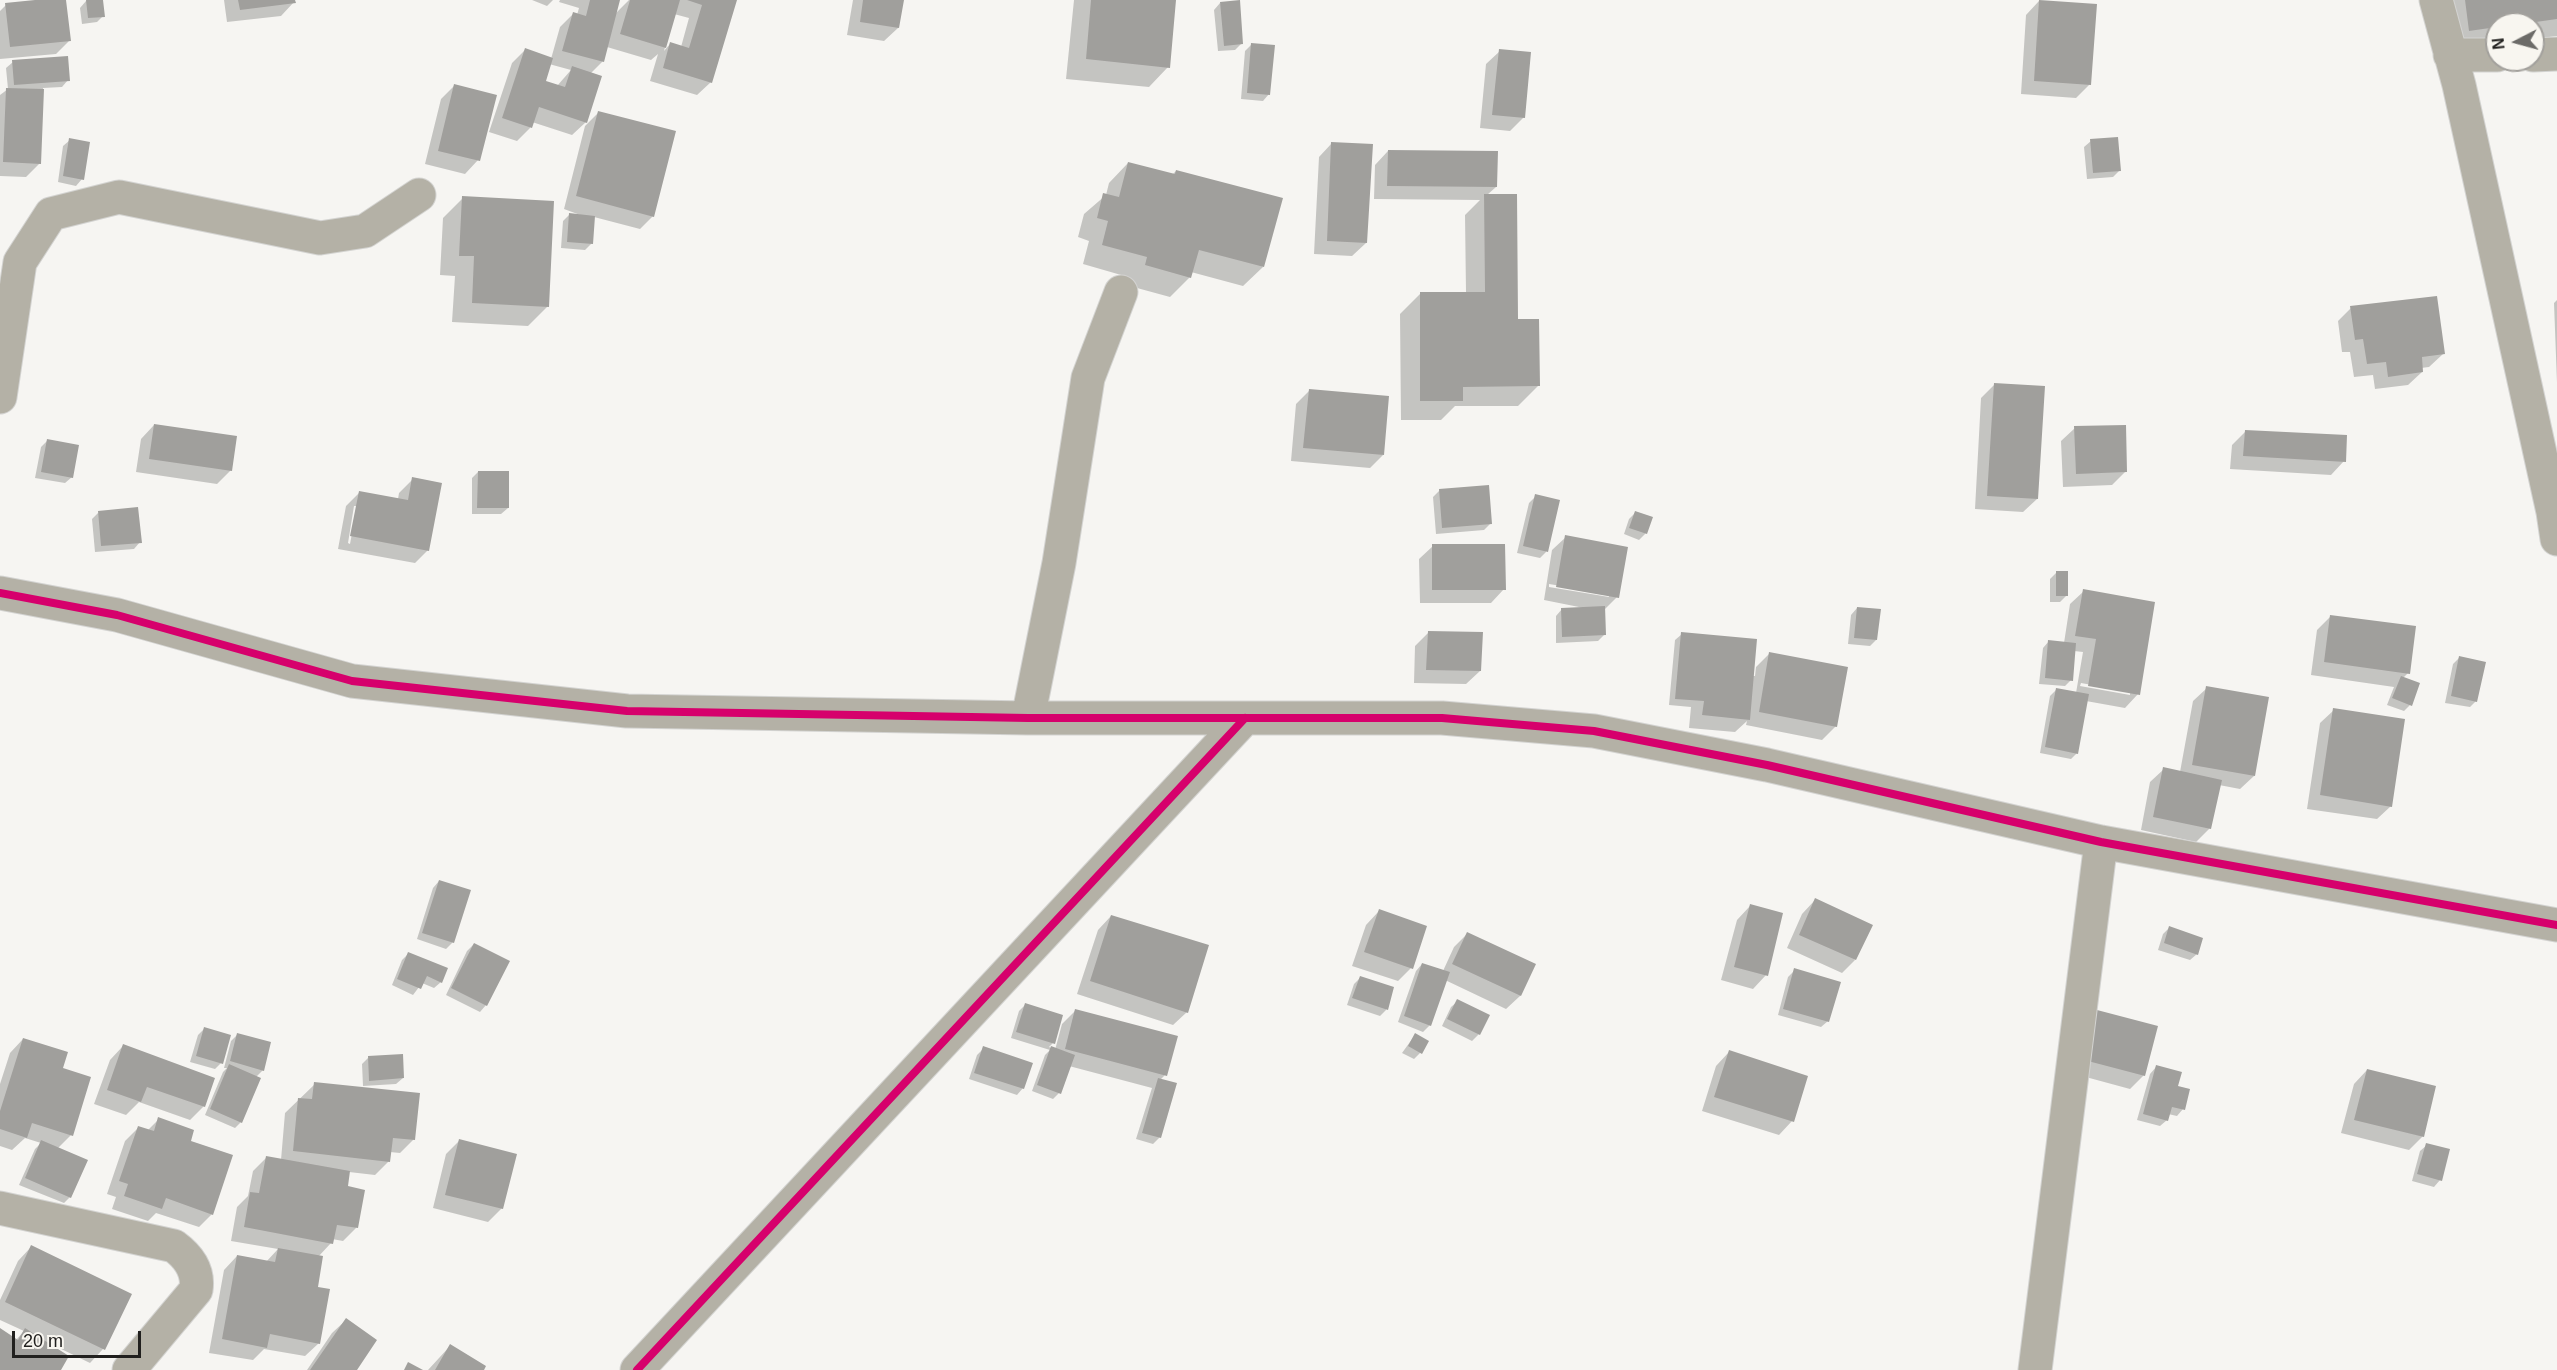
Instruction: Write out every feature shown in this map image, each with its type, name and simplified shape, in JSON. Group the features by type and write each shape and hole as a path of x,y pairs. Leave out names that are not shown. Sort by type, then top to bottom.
{"street":[{"path":"2436,0 2553,512 2557,539"},
{"path":"2450,55 2485,55"},
{"path":"0,397 20,262 51,214 119,197 320,238 365,231 419,195"},
{"path":"1028,718 1059,562 1088,378 1121,292"},
{"path":"0,593 117,615 352,681 627,711 1028,718 1442,718 1594,731 1767,765 2101,842 2557,925"},
{"path":"637,1370 1245,718"},
{"path":"2035,1370 2101,842"},
{"path":"0,1208 174,1246 185,1254 198,1279 196,1290 129,1370"}],"building":[{"path":"66,0 71,41 10,47 5,3"},
{"path":"86,0 103,0 105,17 88,18"},
{"path":"238,0 295,0 296,3 240,10"},
{"path":"590,0 620,0 604,62 562,51 573,12 586,16"},
{"path":"630,0 680,0 666,48 620,34"},
{"path":"687,0 737,0 712,83 663,68 670,42 689,48 702,5"},
{"path":"863,0 904,0 899,28 860,22"},
{"path":"1091,0 1176,0 1170,68 1086,59"},
{"path":"1240,0 1243,44 1224,46 1220,2"},
{"path":"2039,0 2097,4 2091,85 2034,81"},
{"path":"2465,0 2557,0 2557,19 2545,21 2545,12 2485,12 2485,29 2469,31"},
{"path":"1251,43 1275,45 1270,95 1247,93"},
{"path":"525,48 553,58 546,81 565,87 572,66 602,76 587,123 539,107 532,128 502,118"},
{"path":"1499,49 1531,52 1525,118 1492,115"},
{"path":"68,56 70,81 14,85 12,60"},
{"path":"454,84 497,95 480,161 438,151"},
{"path":"6,88 44,89 41,164 3,162"},
{"path":"598,111 676,131 654,217 576,196"},
{"path":"2118,137 2121,171 2093,173 2090,139"},
{"path":"69,138 90,142 84,180 63,176"},
{"path":"1331,142 1373,144 1367,243 1327,241"},
{"path":"1388,150 1498,151 1497,187 1387,186"},
{"path":"1128,162 1175,174 1176,170 1283,198 1264,267 1199,250 1191,278 1145,265 1147,257 1102,245 1108,221 1097,218 1103,193 1119,197"},
{"path":"1484,194 1517,194 1518,319 1539,319 1540,386 1463,387 1463,401 1420,401 1420,292 1485,292"},
{"path":"462,196 554,201 549,307 472,303 474,256 459,256"},
{"path":"569,213 595,216 593,244 567,242"},
{"path":"2437,296 2445,354 2422,357 2423,372 2388,377 2386,362 2367,364 2363,339 2355,340 2350,306"},
{"path":"1994,383 2045,386 2038,499 1987,496"},
{"path":"1309,389 1389,396 1384,455 1303,448"},
{"path":"154,424 237,436 232,471 149,459"},
{"path":"2126,425 2127,472 2076,474 2074,426"},
{"path":"2245,430 2347,435 2346,462 2243,456"},
{"path":"47,439 79,445 73,478 41,472"},
{"path":"478,471 509,471 509,508 477,508"},
{"path":"412,477 442,483 429,551 350,536 359,491 408,500"},
{"path":"1489,485 1492,524 1442,528 1439,489"},
{"path":"1535,494 1560,500 1548,552 1523,546"},
{"path":"138,507 142,543 101,546 98,511"},
{"path":"1635,511 1653,517 1647,534 1629,528"},
{"path":"1565,535 1628,547 1619,598 1556,587"},
{"path":"1432,544 1505,544 1506,590 1432,590"},
{"path":"2056,571 2068,571 2068,596 2056,596"},
{"path":"2083,589 2155,602 2140,695 2088,686 2096,639 2075,636"},
{"path":"1605,606 1606,635 1562,637 1561,608"},
{"path":"1857,607 1881,609 1877,640 1854,638"},
{"path":"2330,615 2416,626 2410,674 2324,662"},
{"path":"1428,631 1483,632 1481,671 1426,670"},
{"path":"1681,632 1757,639 1750,720 1702,715 1704,701 1675,699"},
{"path":"2048,640 2076,643 2073,681 2045,678"},
{"path":"1769,652 1848,667 1837,727 1759,712"},
{"path":"2459,656 2486,662 2477,702 2451,696"},
{"path":"2401,676 2420,683 2412,706 2392,698"},
{"path":"2206,686 2269,697 2255,776 2192,765"},
{"path":"2056,688 2089,694 2078,754 2045,747"},
{"path":"2333,708 2405,719 2392,807 2320,795"},
{"path":"2163,767 2222,780 2211,829 2153,817"},
{"path":"439,880 471,890 454,943 422,933"},
{"path":"1815,898 1873,925 1856,960 1799,935"},
{"path":"1750,904 1783,913 1768,976 1734,967"},
{"path":"1379,909 1427,926 1413,969 1364,952"},
{"path":"1111,915 1209,945 1188,1013 1090,981"},
{"path":"2169,926 2203,938 2198,955 2164,943"},
{"path":"1467,932 1536,964 1521,996 1452,964"},
{"path":"474,943 510,961 487,1006 451,988"},
{"path":"408,952 448,968 442,983 427,976 421,989 397,979"},
{"path":"1422,963 1450,972 1431,1026 1404,1016"},
{"path":"1794,968 1841,982 1829,1022 1783,1009"},
{"path":"1360,976 1394,987 1388,1010 1352,998"},
{"path":"1457,999 1490,1015 1480,1035 1447,1019"},
{"path":"1025,1003 1063,1015 1055,1044 1016,1032"},
{"path":"1075,1009 1178,1036 1167,1076 1065,1049"},
{"path":"2097,1010 2158,1026 2145,1076 2084,1060"},
{"path":"204,1027 231,1035 223,1064 196,1056"},
{"path":"237,1033 271,1042 264,1071 230,1061"},
{"path":"1415,1033 1429,1041 1422,1054 1408,1046"},
{"path":"23,1038 68,1052 63,1068 91,1077 73,1136 32,1123 27,1138 0,1129 0,1111"},
{"path":"123,1044 215,1078 205,1107 147,1087 141,1102 107,1090"},
{"path":"983,1046 1033,1063 1024,1089 974,1073"},
{"path":"1051,1046 1075,1055 1061,1094 1037,1085"},
{"path":"1729,1050 1808,1076 1794,1122 1714,1097"},
{"path":"403,1054 404,1078 369,1081 368,1056"},
{"path":"229,1064 261,1078 242,1123 210,1109"},
{"path":"2156,1065 2182,1072 2178,1086 2190,1089 2185,1110 2172,1107 2168,1121 2143,1114"},
{"path":"2367,1069 2436,1086 2424,1137 2354,1120"},
{"path":"1158,1078 1177,1083 1161,1138 1142,1133"},
{"path":"314,1082 420,1093 415,1140 393,1138 390,1162 293,1151 298,1098 312,1099"},
{"path":"158,1117 194,1130 191,1141 233,1155 213,1215 166,1198 162,1209 124,1196 128,1184 119,1181 138,1126 154,1131"},
{"path":"459,1139 517,1154 503,1209 445,1195"},
{"path":"41,1140 88,1160 71,1198 25,1178"},
{"path":"2426,1143 2450,1149 2442,1181 2417,1174"},
{"path":"266,1156 350,1171 348,1186 365,1190 358,1228 337,1225 333,1244 244,1227 250,1192 259,1193"},
{"path":"31,1245 132,1294 105,1350 5,1302"},
{"path":"278,1248 323,1256 318,1287 330,1289 320,1344 270,1334 267,1348 222,1339 237,1255 275,1262"},
{"path":"346,1318 377,1340 357,1370 310,1370"},
{"path":"0,1328 18,1340 25,1328 69,1356 61,1370 0,1370"},
{"path":"450,1344 486,1366 484,1370 435,1370"},
{"path":"408,1362 423,1370 404,1370"}],"cycle path":[{"path":"0,593 117,615 352,681 627,711 1028,718 1442,718 1594,731 1767,765 2101,842 2557,925"},
{"path":"637,1370 1245,718"}]}
